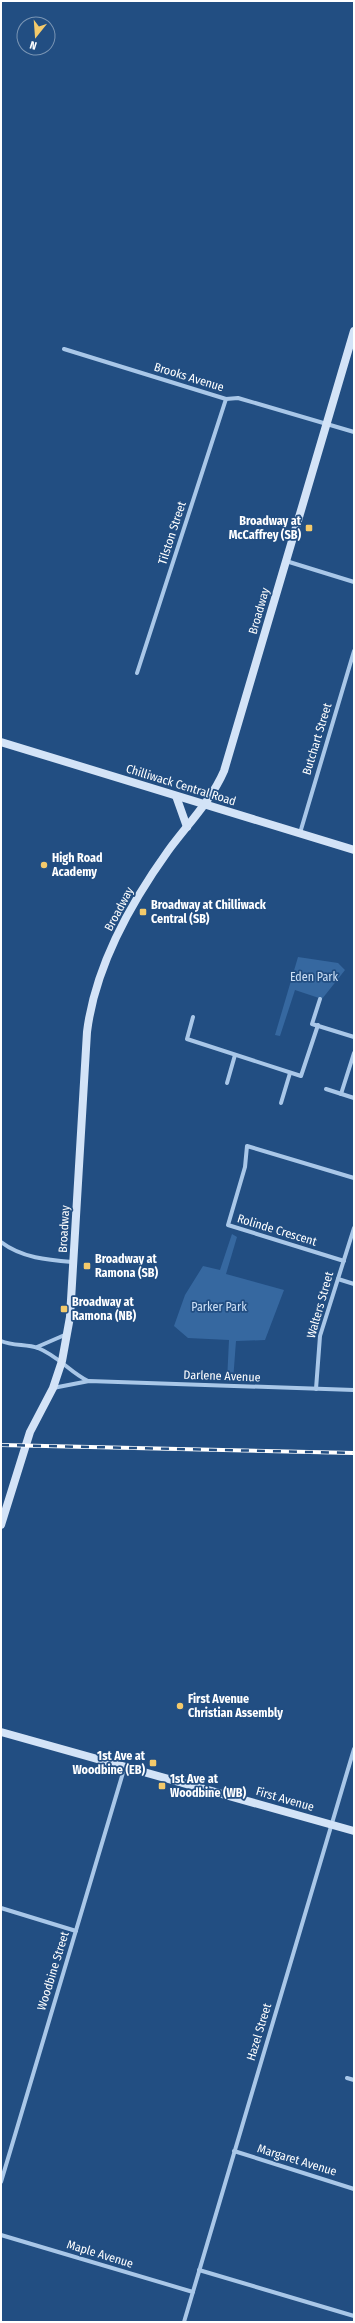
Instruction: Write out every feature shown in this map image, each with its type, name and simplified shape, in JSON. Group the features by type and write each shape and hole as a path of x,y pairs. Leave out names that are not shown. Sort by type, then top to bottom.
{"street":[{"name":"Broadway","path":"1,1525 30,1432 53,1388 62,1361 67,1333 74,1262 87,1032 94,991 108,957 137,900 157,867 215,789 224,771 354,331"},
{"name":"Brooks Avenue","path":"64,350 226,399 238,398 354,432"},
{"name":"Tilston Street","path":"136,673 226,399"},
{"path":"286,561 354,582"},
{"name":"Butchart Street","path":"300,833 354,651"},
{"name":"Chilliwack Central Road","path":"1,742 354,850"},
{"path":"176,796 187,827"},
{"path":"320,999 312,1024 354,1037"},
{"path":"192,1016 186,1039 302,1076 318,1025"},
{"path":"341,1094 354,1053"},
{"path":"227,1083 235,1055"},
{"path":"281,1103 290,1073"},
{"path":"326,1089 354,1098"},
{"name":"Rolinde Crescent","path":"344,1261 228,1225 245,1167 247,1146 354,1178"},
{"name":"Walters Street","path":"316,1389 320,1336 354,1228"},
{"path":"1,1242 15,1252 35,1258 74,1262"},
{"path":"338,1279 354,1284"},
{"path":"36,1347 67,1333"},
{"path":"1,1341 14,1345 36,1347 62,1361 89,1381"},
{"name":"Darlene Avenue","path":"53,1388 89,1381 354,1390"},
{"name":"First Avenue","path":"1,1732 125,1765 332,1826 354,1831"},
{"name":"Hazel Street","path":"184,2322 354,1749"},
{"name":"Woodbine Street","path":"1,2182 125,1765"},
{"path":"1,1908 76,1931"},
{"path":"347,2078 354,2080"},
{"name":"Margaret Avenue","path":"234,2151 354,2189"},
{"name":"Maple Avenue","path":"1,2235 193,2292"},
{"path":"199,2270 354,2316"}],"green space":[{"name":"Eden Park","path":"298,957 338,963 345,970 322,999 295,990 280,1036 275,1035"},
{"name":"Parker Park","path":"232,1234 237,1237 226,1274 284,1290 265,1340 236,1341 233,1381 227,1381 229,1340 188,1338 174,1326 185,1295 203,1266 220,1270"}],"railway":[{"path":"1,1445 354,1453"}],"place":[{"name":"Broadway at McCaffrey (SB)","path":"309,528"},
{"name":"High Road Academy","path":"44,865"},
{"name":"Broadway at Chilliwack Central (SB)","path":"143,912"},
{"name":"Broadway at Ramona (SB)","path":"87,1266"},
{"name":"Broadway at Ramona (NB)","path":"64,1309"},
{"name":"First Avenue Christian Assembly","path":"180,1706"},
{"name":"1st Ave at Woodbine (EB)","path":"153,1763"},
{"name":"1st Ave at Woodbine (WB)","path":"162,1786"}]}
